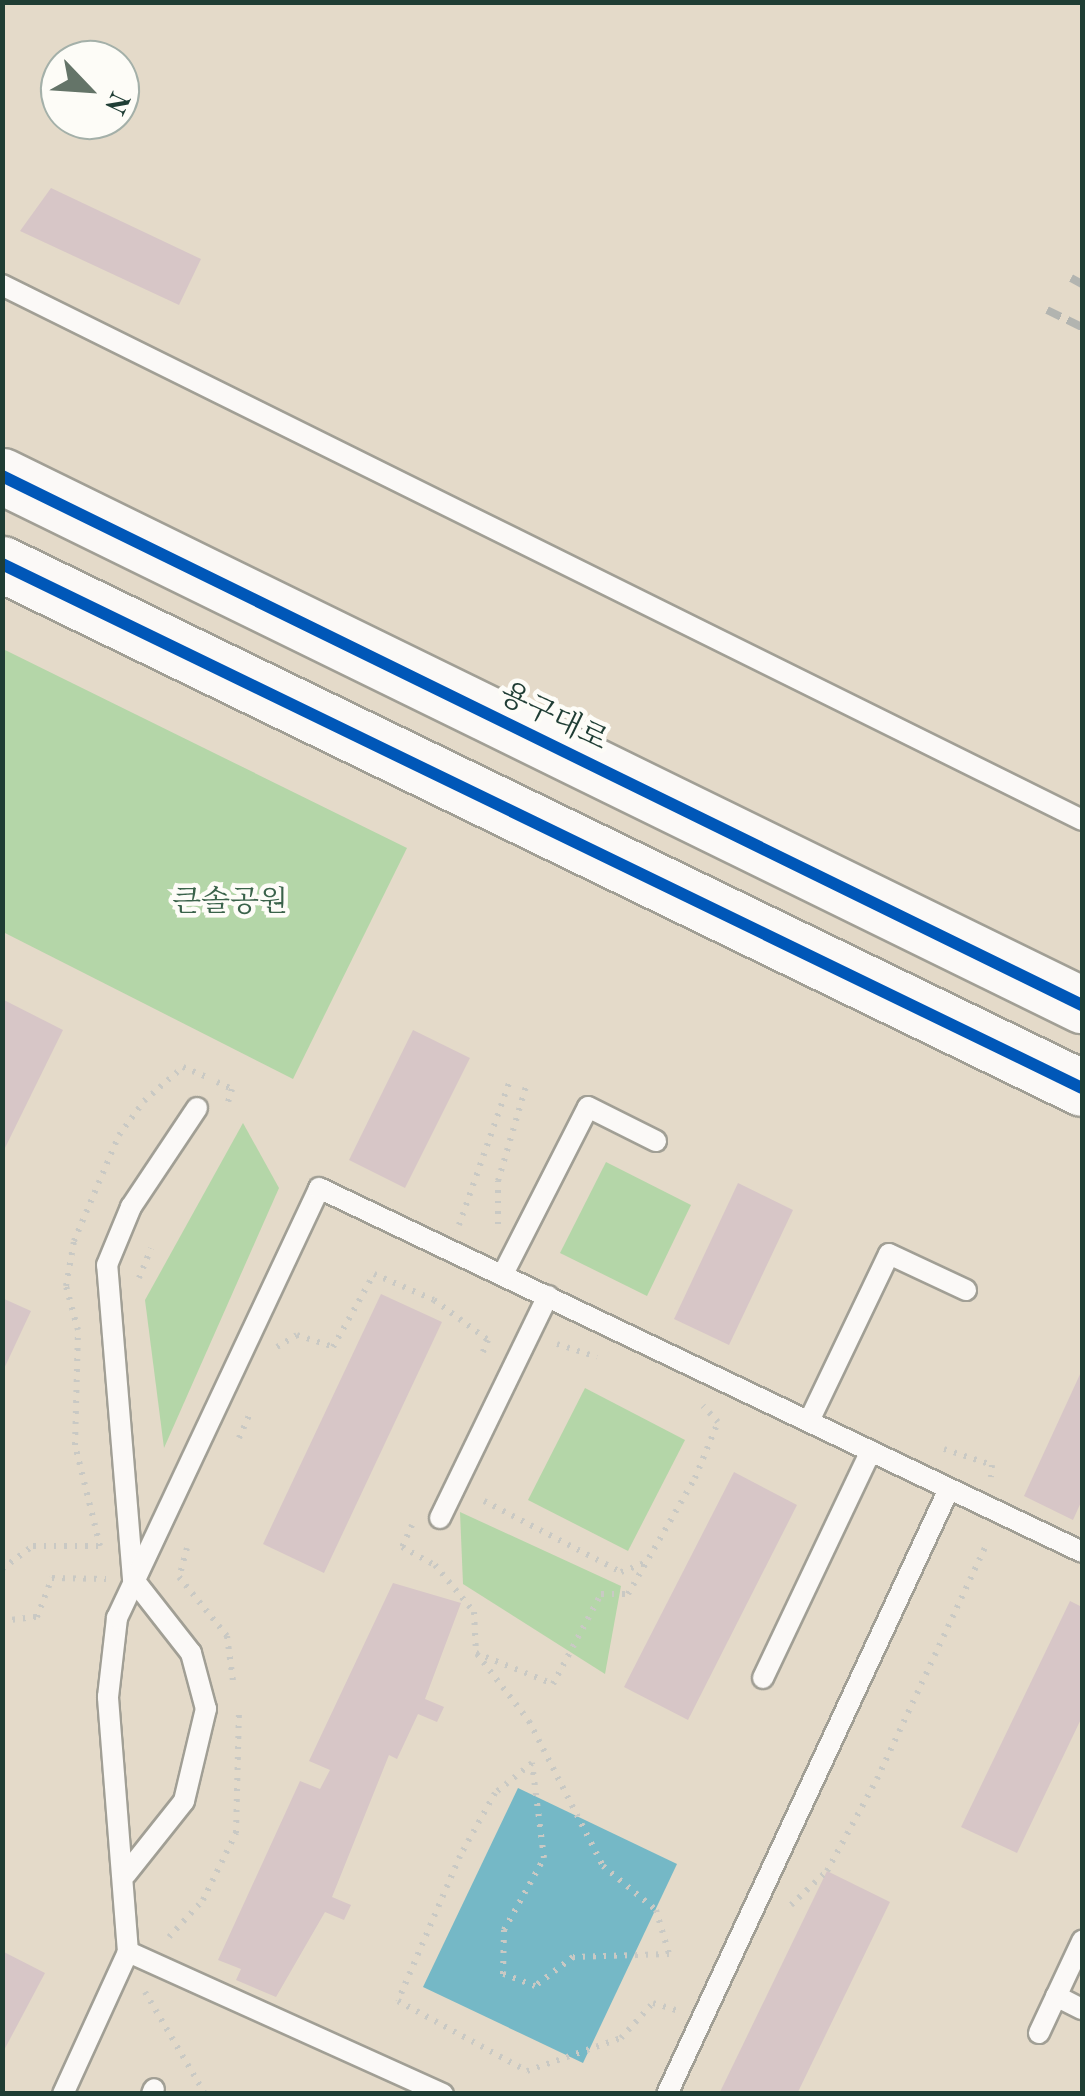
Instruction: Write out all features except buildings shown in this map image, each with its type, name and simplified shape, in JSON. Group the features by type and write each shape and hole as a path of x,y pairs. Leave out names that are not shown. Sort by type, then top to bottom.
{"main road":[{"name":"용구대로","path":"2,476 1082,1005"},
{"path":"2,564 1082,1088"}],"lane":[{"path":"2,285 1082,820"},
{"path":"503,1274 588,1107 656,1141"},
{"path":"126,1874 184,1801 206,1709 190,1653 132,1580 107,1265 130,1207 197,1108"},
{"path":"63,2094 128,1952 126,1874 108,1697 132,1580 320,1188 1082,1552"},
{"path":"809,1421 889,1254 966,1290"},
{"path":"440,1518 548,1296"},
{"path":"762,1678 870,1451"},
{"path":"667,2094 949,1489"},
{"path":"1040,2033 1082,1942"},
{"path":"128,1952 443,2094"},
{"path":"1056,1996 1082,2009"}],"path":[{"path":"2,1570 33,1546 100,1546 76,1445 78,1330 66,1286 83,1209 119,1135 183,1066 232,1090 224,1115"},
{"path":"440,1222 457,1230 510,1080"},
{"path":"135,1291 154,1238"},
{"path":"782,1920 827,1871 860,1810 986,1544"},
{"path":"2,1622 37,1617 52,1578 132,1580"},
{"path":"476,1653 529,1721 603,1866 656,1910 670,1954 574,1957 535,1986 503,1974 504,1930 544,1858 532,1762 495,1793 469,1840 398,2001 527,2071 621,2038 653,2003 702,2018"},
{"path":"128,1952 205,2094"}],"green space":[{"name":"큰솔공원","path":"3,649 407,848 293,1079 3,932"},
{"path":"243,1123 279,1188 164,1448 145,1300"},
{"path":"606,1162 691,1205 647,1296 560,1253"},
{"path":"585,1388 685,1440 628,1551 528,1500"},
{"path":"460,1512 621,1586 605,1674 463,1584"}],"water":[{"path":"518,1788 677,1864 583,2063 423,1987"}],"railway":[{"path":"1071,278 1082,284"},
{"path":"1047,310 1082,327"}],"cycle path":[{"path":"2,476 1082,1005"},
{"path":"2,564 1082,1088"}]}
